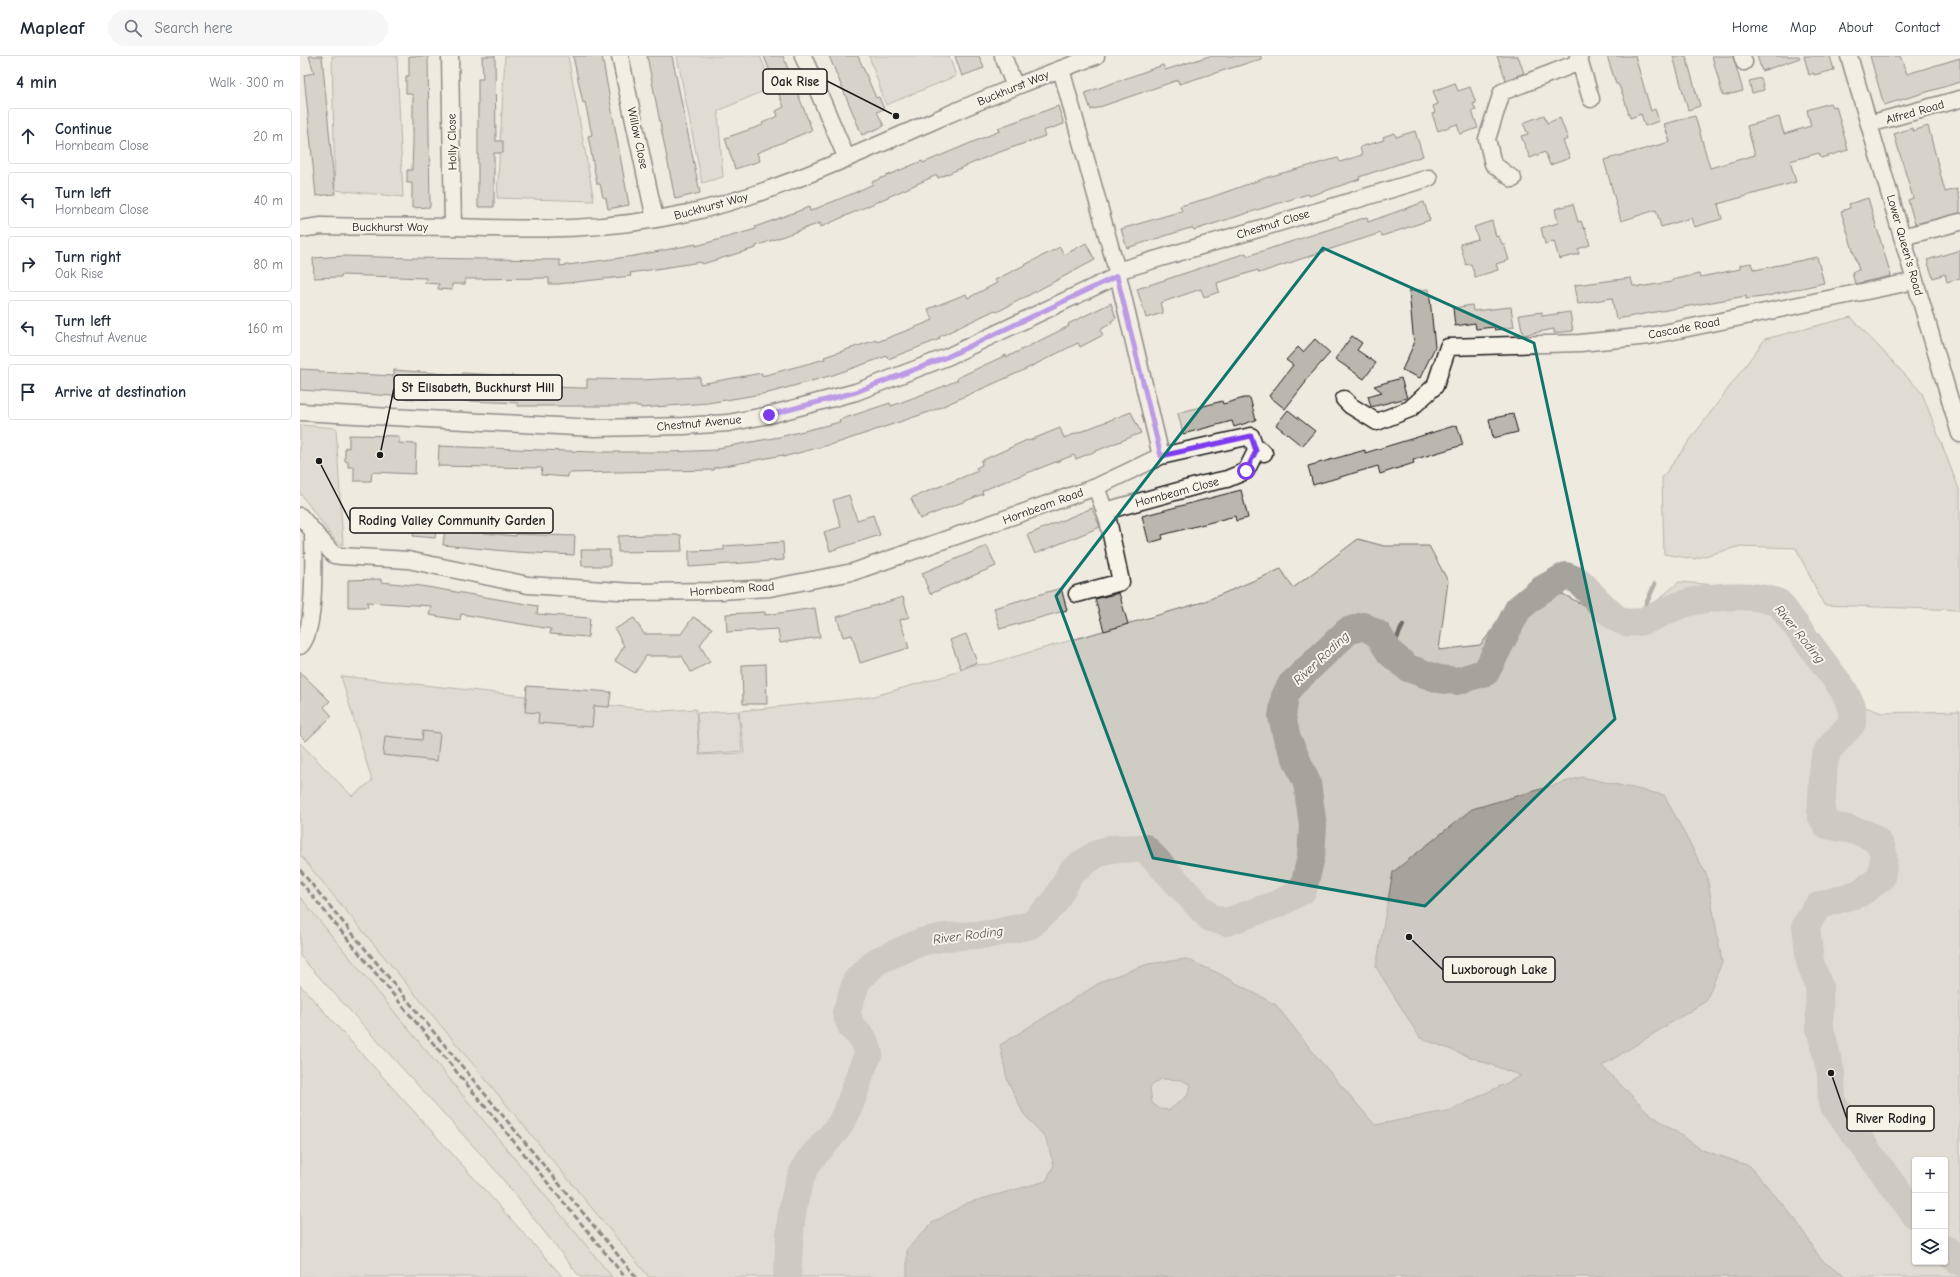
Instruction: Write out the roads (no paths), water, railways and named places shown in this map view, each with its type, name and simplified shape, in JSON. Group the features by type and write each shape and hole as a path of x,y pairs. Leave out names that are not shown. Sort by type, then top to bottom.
{"street":[{"name":"Holly Close","path":"450,56 453,227"},
{"name":"Willow Close","path":"620,56 655,219"},
{"path":"803,56 847,159"},
{"path":"1003,56 1015,87"},
{"name":"Buckhurst Way","path":"300,228 321,226 453,227 513,230 580,229 655,219 716,206 760,193 847,159 1015,87 1061,68 1096,56"},
{"name":"Lower Queen's Road","path":"1850,56 1960,434"},
{"path":"1513,179 1493,164 1487,139 1502,92 1579,59 1591,99"},
{"path":"1061,68 1117,273 1161,456"},
{"name":"Alfred Road","path":"1870,124 1960,99"},
{"name":"Chestnut Close","path":"1117,273 1429,178"},
{"path":"1902,237 1960,222"},
{"name":"Chestnut Avenue","path":"300,412 594,428 684,426 728,423 769,415 863,389 947,357 1117,273"},
{"name":"Cascade Road","path":"1344,399 1351,406 1377,422 1410,409 1435,386 1448,346 1580,343 1649,336 1915,281"},
{"name":"Hornbeam Close","path":"1105,511 1204,484 1227,480 1246,471 1256,451 1259,450 1251,436 1161,456"},
{"name":"Hornbeam Road","path":"300,516 334,555 408,560 528,585 634,592 720,591 770,588 853,572 1096,487 1161,456"},
{"path":"1077,594 1122,582 1105,511 1096,487"},
{"path":"300,646 303,643 310,624 313,532"}],"waterway":[{"name":"River Roding","path":"787,1277 791,1220 800,1179 810,1160 834,1133 842,1121 869,1053 863,1038 852,1028 846,1013 857,980 877,961 921,942 945,937 991,934 1031,925 1054,903 1072,871 1095,855 1109,849 1145,848 1210,918 1226,922 1280,903 1303,890 1311,857 1313,826 1307,783 1287,738 1282,717 1285,696 1291,685 1348,631 1363,626 1378,634 1390,653 1408,668 1439,679 1457,681 1486,672 1518,609 1541,590 1566,576 1579,581 1601,605 1614,616 1620,620 1631,623 1648,619 1680,605 1708,598 1739,596 1767,599 1779,603 1843,689 1852,707 1852,723 1828,750 1824,762 1821,815 1827,825 1857,831 1877,841 1882,851 1883,867 1881,878 1860,893 1818,906 1806,925 1810,962 1819,986 1820,1028 1831,1073 1832,1103 1912,1211"},
{"path":"1638,622 1655,584"},
{"path":"1390,653 1403,625"},
{"name":"River Roding","path":"1948,1252 1960,1262"}],"railway":[{"path":"300,870 636,1277"},
{"path":"300,881 625,1277"}],"place":[{"name":"Oak Rise","path":"896,116"},
{"name":"St Elisabeth, Buckhurst Hill","path":"380,455"},
{"name":"Roding Valley Community Garden","path":"319,461"},
{"name":"Luxborough Lake","path":"1409,937"},
{"name":"River Roding","path":"1831,1073"}]}
